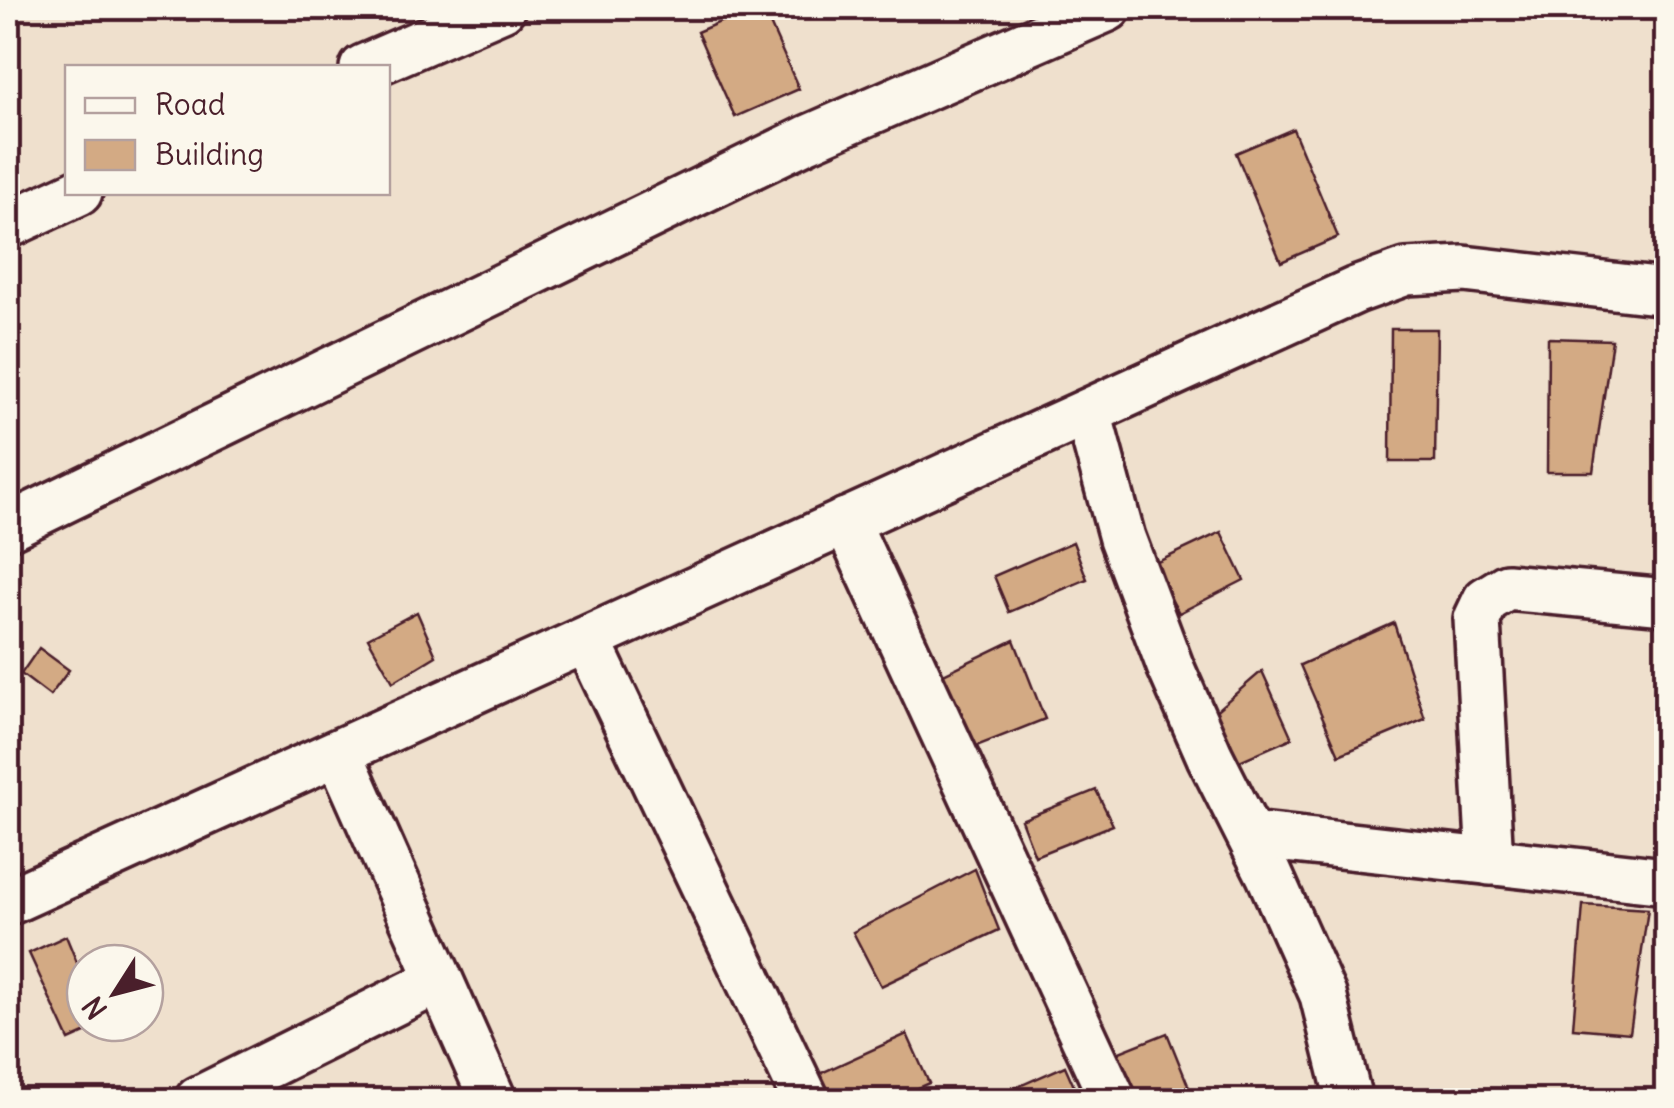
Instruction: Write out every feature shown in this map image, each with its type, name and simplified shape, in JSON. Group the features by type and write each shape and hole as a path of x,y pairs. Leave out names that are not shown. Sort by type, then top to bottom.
{"street":[{"path":"370,65 502,8"},
{"path":"8,527 807,140 1108,8"},
{"path":"8,225 73,195"},
{"path":"8,902 1356,290 1406,272 1464,269 1666,292"},
{"path":"1088,413 1122,538 1163,648 1322,995 1349,1100"},
{"path":"846,521 1113,1100"},
{"path":"1490,862 1476,619 1486,600 1507,587 1666,602"},
{"path":"587,640 806,1100"},
{"path":"339,754 493,1100"},
{"path":"1250,835 1666,881"},
{"path":"198,1100 439,980"}],"building":[{"path":"752,8 763,8 799,89 735,117 697,32"},
{"path":"1293,129 1338,237 1281,262 1236,153"},
{"path":"1391,329 1437,329 1435,462 1390,462"},
{"path":"1548,338 1612,340 1593,472 1547,472"},
{"path":"1221,532 1244,580 1179,613 1151,565"},
{"path":"1073,542 1087,579 1009,612 994,576"},
{"path":"417,612 436,656 393,682 368,638"},
{"path":"1394,623 1425,719 1339,755 1300,665"},
{"path":"1014,640 1045,719 969,749 939,676"},
{"path":"39,648 69,670 50,696 21,674"},
{"path":"1262,671 1292,738 1226,767 1205,720"},
{"path":"1096,790 1113,825 1035,856 1021,820"},
{"path":"975,869 999,930 881,986 853,932"},
{"path":"1583,905 1648,909 1630,1033 1573,1028"},
{"path":"66,936 65,1031 29,953"},
{"path":"1167,1033 1194,1100 1131,1100 1112,1055"},
{"path":"907,1034 929,1083 890,1100 831,1100 819,1074"},
{"path":"1065,1066 1080,1100 988,1100"}]}
